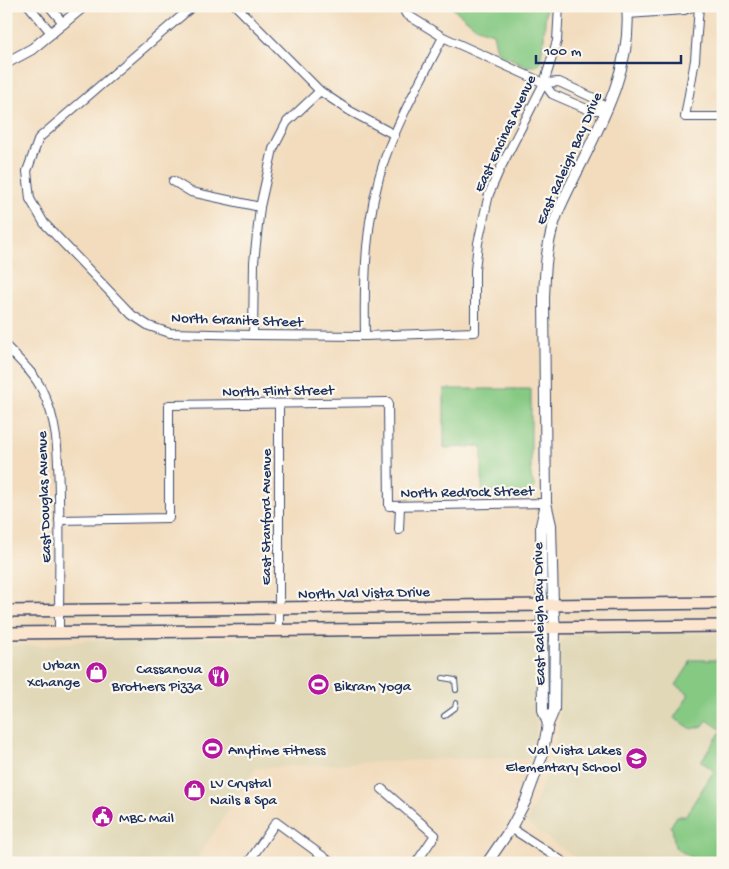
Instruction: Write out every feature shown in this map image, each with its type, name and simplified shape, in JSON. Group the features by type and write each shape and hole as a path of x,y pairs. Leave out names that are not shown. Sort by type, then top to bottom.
{"main road":[{"name":"North Val Vista Drive","path":"6,611 723,603"},
{"path":"6,633 723,626"}],"street":[{"path":"29,6 52,34"},
{"path":"49,6 64,24"},
{"path":"6,63 32,49 84,6"},
{"name":"North Granite Street","path":"193,6 39,138 27,171 30,199 44,223 132,315 149,326 170,333 365,336 475,332"},
{"path":"236,6 320,91 350,111 395,135"},
{"path":"402,6 406,14 442,37 544,83 559,82 596,99 606,110"},
{"name":"East Encinas Avenue","path":"475,332 474,270 489,194 544,83 558,41 559,6"},
{"path":"627,10 684,10 694,6"},
{"path":"699,6 695,60 685,116 723,117"},
{"name":"East Raleigh Bay Drive","path":"548,724 543,710 542,628 547,605 551,525 546,503 544,298 547,250 559,208 617,84 623,59 627,10"},
{"path":"365,336 364,270 366,247 380,174 395,135 442,37"},
{"path":"544,83 552,94 589,110 606,110"},
{"path":"253,335 254,262 260,207 273,149 287,122 320,91"},
{"path":"173,181 191,192 260,207"},
{"name":"East Douglas Avenue","path":"6,346 43,390 53,416 57,443 59,632"},
{"name":"North Flint Street","path":"59,520 169,518 169,405 388,402 388,506"},
{"name":"East Stanford Avenue","path":"278,404 279,631"},
{"name":"North Redrock Street","path":"388,506 546,503"},
{"path":"399,530 400,506"},
{"name":"East Raleigh Bay Drive","path":"487,863 511,828 526,800 535,779 542,756 548,724 554,710 555,627 547,605"},
{"path":"382,788 435,835 416,863"},
{"path":"248,863 276,822 332,863"},
{"path":"511,828 566,863"}],"lane":[{"path":"443,678 455,680 456,690"},
{"path":"444,716 455,708 456,702"}],"shaded area":[{"name":"Val Vista Lakes Elementary School","path":"723,633 723,863 582,863 528,824 526,821 540,793 555,745 559,719 559,644 561,640 567,635 573,634"},
{"path":"524,635 534,640 537,650 538,720 532,759 443,759 256,768 194,863 6,863 6,645 43,646 88,640"}],"green space":[{"path":"450,6 546,6 540,63 536,66 526,66 497,52 493,33 477,28"},
{"path":"444,389 531,389 531,477 535,487 529,493 482,494 482,446 444,448"},
{"path":"690,660 723,660 723,863 699,863 675,847 672,828 670,827 677,816 685,816 714,771 701,761 722,730 707,720 703,726 692,729 674,718 688,696 688,693 676,685 689,665"}],"place":[{"name":"Urban Xchange","path":"96,673"},
{"name":"Cassanova Brothers Pizza","path":"218,677"},
{"name":"Bikram Yoga","path":"318,685"},
{"name":"Anytime Fitness","path":"212,749"},
{"name":"Val Vista Lakes Elementary School","path":"637,758"},
{"name":"LV Crystal Nails & Spa","path":"194,791"},
{"name":"MBC Mail","path":"103,817"}]}
